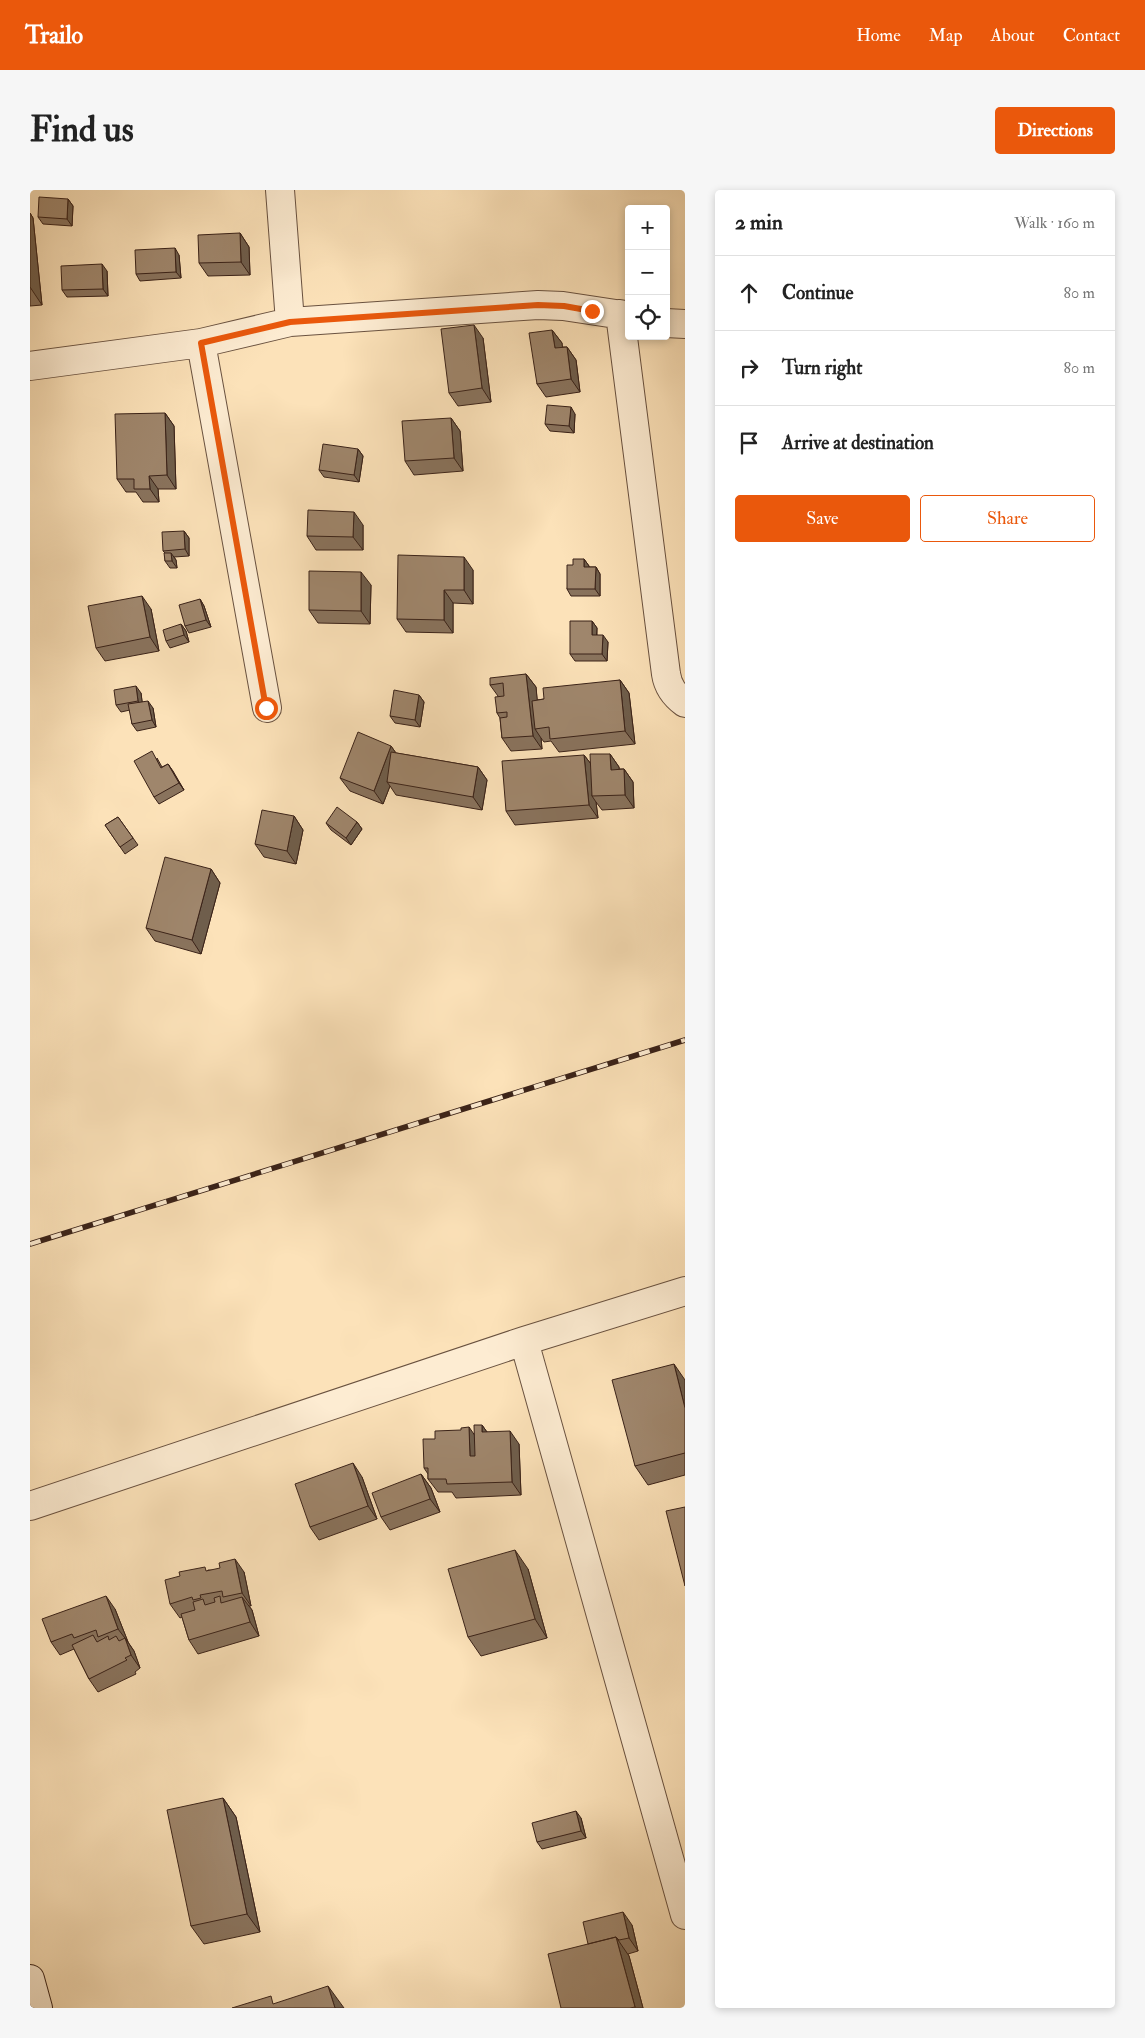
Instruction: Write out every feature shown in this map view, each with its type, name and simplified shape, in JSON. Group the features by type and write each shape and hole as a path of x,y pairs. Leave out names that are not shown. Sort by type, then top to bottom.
{"street":[{"path":"280,190 290,322"},
{"path":"30,366 201,343 290,322 538,305 564,306 624,315 666,674 668,686 676,697 685,703"},
{"path":"670,323 685,324"},
{"path":"201,343 266,708"},
{"path":"30,1506 524,1341 685,1291"},
{"path":"524,1341 685,1915"},
{"path":"30,1979 38,2008"}],"building":[{"path":"39,197 68,199 67,219 38,217"},
{"path":"240,233 241,262 199,263 198,235"},
{"path":"175,248 176,272 136,274 135,250"},
{"path":"102,264 103,289 62,290 61,266"},
{"path":"474,325 482,388 449,393 441,329"},
{"path":"552,330 555,348 567,347 571,379 537,384 529,333"},
{"path":"547,405 571,407 569,426 545,424"},
{"path":"165,413 167,475 149,476 150,489 134,489 134,479 117,479 115,414"},
{"path":"451,418 454,458 405,461 402,421"},
{"path":"323,444 358,449 354,475 319,470"},
{"path":"308,510 354,512 353,537 307,536"},
{"path":"184,531 185,549 163,551 162,532"},
{"path":"164,553 171,553 172,561 165,561"},
{"path":"398,555 464,557 464,590 444,590 444,620 397,619"},
{"path":"573,559 584,559 584,567 596,567 595,589 567,589 567,565 573,565"},
{"path":"309,571 361,572 361,611 309,610"},
{"path":"142,596 150,637 96,648 88,606"},
{"path":"200,599 206,620 185,626 179,605"},
{"path":"570,621 592,621 592,635 603,635 602,654 570,654"},
{"path":"181,624 184,635 166,641 163,630"},
{"path":"526,674 533,736 502,738 500,718 507,717 507,712 497,713 495,697 504,696 503,683 490,685 490,678"},
{"path":"620,680 625,731 550,739 549,727 535,729 532,701 544,699 543,688"},
{"path":"136,686 138,701 116,705 114,690"},
{"path":"394,690 419,695 415,720 390,716"},
{"path":"148,701 152,720 132,724 128,704"},
{"path":"358,732 391,746 374,791 340,778"},
{"path":"152,751 161,768 168,764 179,783 154,797 134,761"},
{"path":"391,752 478,767 473,797 387,782"},
{"path":"590,754 610,754 611,770 624,769 625,795 592,796"},
{"path":"584,755 589,805 506,811 502,761"},
{"path":"337,807 357,822 346,838 326,823"},
{"path":"262,810 294,816 287,851 255,844"},
{"path":"118,817 133,838 120,847 105,825"},
{"path":"165,857 211,869 192,940 146,928"},
{"path":"674,1364 685,1408 685,1453 635,1466 612,1380"},
{"path":"474,1425 482,1425 482,1432 510,1431 512,1482 447,1484 446,1479 428,1479 428,1468 424,1468 423,1439 435,1439 435,1431 461,1430 461,1428 469,1427 470,1456 475,1456"},
{"path":"353,1463 368,1506 310,1527 295,1484"},
{"path":"421,1474 430,1499 381,1517 372,1493"},
{"path":"685,1507 685,1586 666,1511"},
{"path":"515,1550 535,1619 468,1637 448,1569"},
{"path":"235,1559 242,1593 223,1597 222,1591 200,1595 201,1598 193,1600 192,1597 170,1604 165,1580 180,1576 179,1572 205,1567 206,1571 220,1568 219,1563"},
{"path":"106,1596 118,1629 98,1637 96,1630 74,1638 72,1634 51,1642 42,1619"},
{"path":"220,1596 221,1603 242,1597 250,1622 189,1640 181,1614 195,1610 193,1602 203,1599 205,1605 215,1602 214,1598"},
{"path":"93,1635 97,1642 108,1636 109,1640 116,1636 119,1641 125,1638 131,1655 125,1658 127,1660 89,1679 72,1645"},
{"path":"223,1798 247,1914 191,1926 167,1810"},
{"path":"576,1811 581,1831 537,1842 532,1823"},
{"path":"623,1912 629,1938 619,1940 616,1937 588,1944 583,1922"},
{"path":"616,1937 635,2007 561,2008 548,1954"},
{"path":"328,1986 335,2008 232,2008 271,1996 273,2004"}],"railway":[{"path":"30,1244 685,1040"}],"route":[{"path":"266,708 201,343 290,322 538,305 564,306 592,311"}]}
